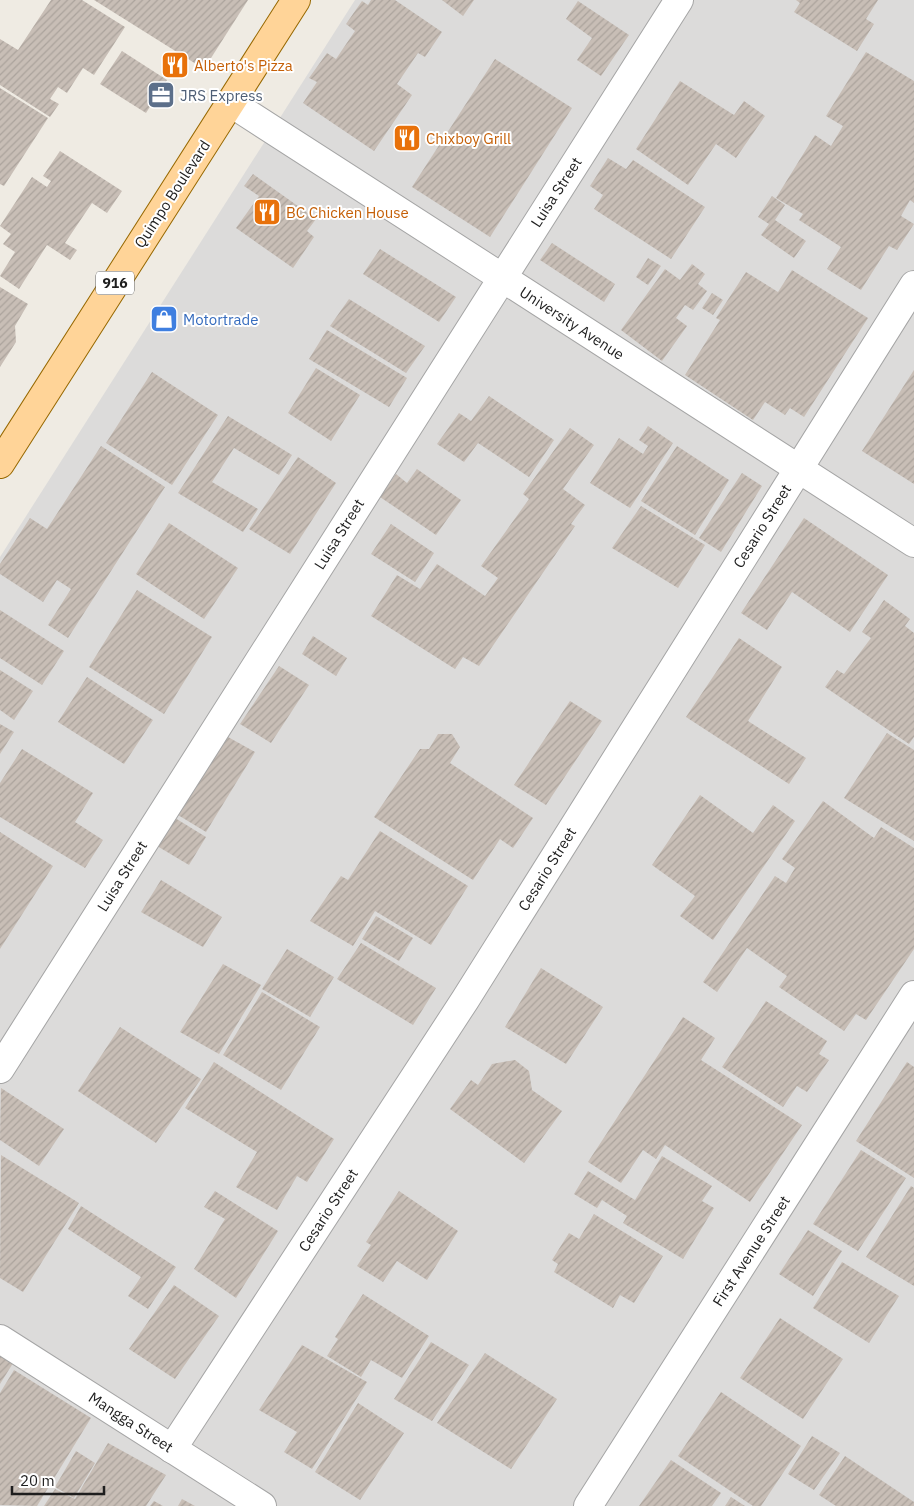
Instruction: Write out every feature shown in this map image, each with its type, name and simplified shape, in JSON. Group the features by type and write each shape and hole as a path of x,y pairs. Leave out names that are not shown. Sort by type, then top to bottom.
{"main road":[{"name":"Quimpo Boulevard","path":"0,464 296,0"}],"street":[{"name":"Luisa Street","path":"0,1069 679,0"},
{"name":"University Avenue","path":"231,103 914,544"},
{"name":"Cesario Street","path":"172,1449 465,1000 914,285"},
{"name":"First Avenue Street","path":"588,1506 914,995"},
{"name":"Mangga Street","path":"0,1339 262,1506"}],"shaded area":[{"path":"355,0 914,0 914,1506 0,1506 0,557"}],"building":[{"path":"51,0 82,0 125,27 94,75 83,68 67,93 58,87 50,99 59,104 50,117 0,85 0,39 18,50"},
{"path":"94,0 248,0 204,69"},
{"path":"371,0 395,0 442,32 425,57 418,53 397,84 412,95 374,151 303,103 317,82 309,78 327,53 336,59 355,31 346,24 362,1 368,5"},
{"path":"442,0 474,0 463,16"},
{"path":"796,0 878,0 866,19 874,24 857,51 794,12 800,3"},
{"path":"578,1 629,35 601,76 577,60 592,38 566,19"},
{"path":"122,51 167,80 146,113 100,84"},
{"path":"866,52 914,81 914,203 910,200 901,216 914,224 897,250 889,246 861,290 827,269 841,247 799,220 803,214 776,198 815,135 831,146 843,126 826,116"},
{"path":"495,59 572,108 490,237 412,187"},
{"path":"680,81 734,115 744,101 765,116 736,158 716,144 688,185 636,149"},
{"path":"0,88 48,118 4,186 0,184"},
{"path":"60,151 122,191 107,213 92,203 65,243 77,250 70,260 47,245 19,289 0,276 15,252 3,244 11,234 0,226 32,177 47,187 51,181 43,176"},
{"path":"608,158 626,169 633,160 705,207 671,259 594,209 603,195 590,186"},
{"path":"253,174 316,219 307,231 314,237 293,268 236,228 259,196 244,186"},
{"path":"772,196 785,205 775,220 806,241 794,258 761,235 769,224 758,217"},
{"path":"552,243 615,284 604,302 540,260"},
{"path":"380,249 456,297 439,322 363,274"},
{"path":"648,258 661,266 648,285 636,277"},
{"path":"692,264 705,274 698,284 707,291 693,310 685,305 676,318 687,326 662,361 621,330 665,269 680,280"},
{"path":"792,270 868,318 804,417 790,408 785,415 765,402 753,420 685,375 720,320 716,318 746,272 778,292"},
{"path":"0,287 28,304 15,326 16,342 0,367"},
{"path":"712,293 723,300 713,315 702,308"},
{"path":"349,299 425,346 406,373 330,326"},
{"path":"327,330 407,378 389,407 309,359"},
{"path":"316,368 360,395 331,441 288,413"},
{"path":"914,370 914,484 862,451"},
{"path":"152,372 218,415 172,485 106,443"},
{"path":"489,396 554,440 529,477 478,443 464,462 437,444 459,413 471,421"},
{"path":"228,416 292,455 279,475 234,448 212,482 258,509 243,532 178,493"},
{"path":"648,426 673,443 630,508 590,483 619,438 643,454 648,446 639,440"},
{"path":"570,428 594,445 563,489 585,505 571,524 575,526 479,666 463,657 455,669 371,616 397,575 420,589 437,564 485,596 498,578 481,566 529,499 523,494"},
{"path":"101,446 165,487 68,638 48,625 71,589 57,580 43,602 0,574 0,564 30,518 47,529"},
{"path":"677,446 729,480 695,535 641,501"},
{"path":"298,457 336,483 290,554 249,529"},
{"path":"417,469 461,500 436,535 380,497 396,474 407,483"},
{"path":"742,473 762,486 721,552 699,538"},
{"path":"641,506 705,545 678,588 612,548"},
{"path":"804,518 888,575 850,632 792,592 767,630 741,613"},
{"path":"169,523 238,568 204,619 136,574"},
{"path":"391,524 434,553 415,582 371,554"},
{"path":"137,590 212,637 164,714 89,667"},
{"path":"884,600 910,619 905,626 914,633 914,737 909,744 825,687 837,670 844,674 871,638 862,632"},
{"path":"0,610 64,651 42,685 0,658"},
{"path":"313,636 347,658 336,676 302,654"},
{"path":"739,638 782,667 748,721 806,758 789,784 686,717"},
{"path":"279,666 309,685 271,743 240,724"},
{"path":"0,670 33,691 14,720 0,710"},
{"path":"87,677 153,720 124,764 58,722"},
{"path":"570,701 602,721 546,805 514,785"},
{"path":"0,724 14,732 0,754"},
{"path":"887,733 914,750 914,841 844,798"},
{"path":"438,734 452,734 460,747 450,763 533,818 513,848 500,839 473,880 374,817 420,749 429,749"},
{"path":"228,737 255,752 206,832 178,815"},
{"path":"22,749 93,793 75,822 103,840 85,868 0,817 0,783"},
{"path":"700,795 753,833 773,805 795,821 713,940 680,916 695,896 652,865"},
{"path":"823,801 874,838 881,827 914,848 914,949 866,1020 856,1014 844,1031 779,987 787,976 747,948 717,992 703,982 775,876 786,883 795,868 782,859"},
{"path":"175,818 206,837 189,865 157,846"},
{"path":"380,831 468,886 431,945 375,911 353,946 310,921 341,876 348,880"},
{"path":"0,832 53,866 0,949"},
{"path":"161,880 222,917 203,947 141,912"},
{"path":"376,916 413,938 399,961 362,939"},
{"path":"361,943 436,988 413,1025 337,979"},
{"path":"287,949 334,977 310,1017 262,989"},
{"path":"223,964 261,985 219,1054 180,1032"},
{"path":"541,968 603,1007 566,1064 505,1027"},
{"path":"262,992 320,1027 281,1090 223,1055"},
{"path":"766,1001 827,1041 819,1054 829,1060 807,1092 797,1086 783,1107 722,1067"},
{"path":"683,1017 715,1038 701,1060 802,1125 750,1202 665,1145 656,1159 643,1150 621,1183 588,1162"},
{"path":"120,1027 201,1079 156,1143 78,1091"},
{"path":"515,1060 529,1071 532,1090 562,1111 524,1163 450,1109 471,1080 478,1085 492,1064"},
{"path":"214,1062 334,1139 307,1182 297,1176 277,1210 236,1187 257,1152 185,1108"},
{"path":"907,1062 914,1067 914,1178 856,1141"},
{"path":"1,1088 64,1129 39,1166 0,1140"},
{"path":"861,1150 906,1178 858,1251 813,1224"},
{"path":"1,1155 79,1203 23,1292 0,1278"},
{"path":"662,1156 712,1186 702,1201 714,1208 683,1259 623,1223 627,1216 602,1200 597,1208 574,1194 588,1171 635,1200"},
{"path":"911,1186 914,1188 914,1286 866,1257"},
{"path":"215,1191 278,1231 236,1298 194,1269 225,1219 204,1207"},
{"path":"399,1191 458,1231 427,1280 397,1261 383,1282 357,1266 371,1245 366,1242"},
{"path":"81,1206 176,1267 148,1309 128,1296 141,1277 68,1229"},
{"path":"594,1214 663,1256 634,1303 620,1295 613,1308 554,1272 558,1264 552,1260 569,1233 579,1239"},
{"path":"808,1230 842,1251 813,1296 779,1274"},
{"path":"842,1262 899,1296 869,1343 813,1308"},
{"path":"174,1285 219,1316 175,1379 129,1349"},
{"path":"363,1294 429,1336 402,1378 371,1360 361,1377 327,1356 338,1339 335,1337"},
{"path":"780,1318 843,1359 803,1419 740,1378"},
{"path":"431,1342 469,1365 432,1421 394,1399"},
{"path":"302,1345 367,1382 312,1469 284,1452 297,1432 259,1410"},
{"path":"0,1351 15,1360 0,1384"},
{"path":"485,1353 557,1399 511,1469 437,1423"},
{"path":"14,1370 91,1418 37,1506 0,1505 0,1393"},
{"path":"721,1392 801,1446 761,1506 753,1506 678,1456"},
{"path":"358,1403 404,1433 360,1500 315,1472"},
{"path":"812,1436 840,1453 814,1490 788,1474"},
{"path":"108,1443 166,1475 146,1506 44,1506 55,1489 75,1499"},
{"path":"76,1451 95,1463 74,1498 55,1487"},
{"path":"845,1456 914,1502 914,1506 836,1506 819,1495"},
{"path":"671,1460 721,1493 712,1506 639,1506"},
{"path":"731,1497 745,1506 725,1506"},
{"path":"182,1499 195,1506 178,1506"},
{"path":"154,1501 163,1506 150,1506"}],"place":[{"name":"Alberto's Pizza","path":"175,65"},
{"name":"JRS Express","path":"161,95"},
{"name":"Chixboy Grill","path":"407,138"},
{"name":"BC Chicken House","path":"267,212"},
{"name":"Motortrade","path":"164,319"}]}
